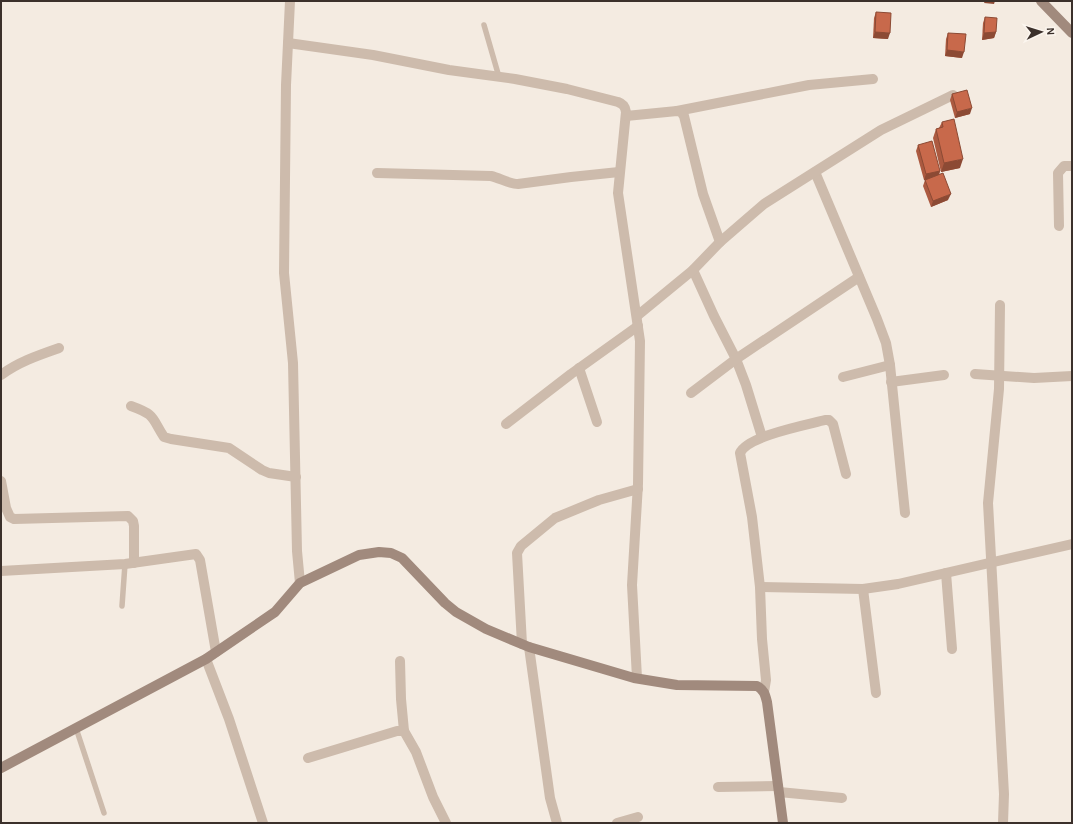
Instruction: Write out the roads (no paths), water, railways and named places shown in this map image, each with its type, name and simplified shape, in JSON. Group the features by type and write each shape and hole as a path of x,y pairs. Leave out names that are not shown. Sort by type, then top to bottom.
{"street":[{"path":"290,1 286,85 284,273 293,363 297,551 300,583"},
{"path":"1041,1 1071,31"},
{"path":"288,43 373,55 449,70 567,89 618,102 623,104 626,108 618,193 638,321 640,367 638,489 632,585 637,678"},
{"path":"626,116 677,111 809,85 873,79"},
{"path":"506,424 580,368 638,321 693,270 720,242 764,204 881,130 953,95"},
{"path":"677,111 681,112 684,116 703,194 720,242"},
{"path":"1059,226 1058,173 1064,166 1072,166"},
{"path":"377,172 491,176 512,184 518,184 619,172"},
{"path":"815,172 886,343 890,365 905,513"},
{"path":"693,270 736,359 746,384 762,437"},
{"path":"691,393 736,359 859,277"},
{"path":"1000,305 999,389 988,503 1004,794 1002,823"},
{"path":"1,375 37,355 59,348"},
{"path":"843,377 890,365"},
{"path":"580,368 597,422"},
{"path":"975,374 1034,378 1072,376"},
{"path":"891,382 944,375"},
{"path":"131,406 146,411 156,422 164,437 171,440 229,448 262,470 269,473 296,477"},
{"path":"783,823 764,692 766,680 762,639 760,587 752,517 740,453 744,446 762,437 829,420 832,424 846,474"},
{"path":"1,481 6,508 10,517 14,519 128,516 133,520 134,526 129,564"},
{"path":"557,823 550,798 525,645 516,553 521,546 555,518 599,500 638,489"},
{"path":"760,587 863,589 898,584 1072,544"},
{"path":"1,768 206,659 275,612 300,583 359,555 379,552 391,553 402,558 445,603 456,612 486,629 525,645 637,678 677,685 757,686 764,692"},
{"path":"1,571 129,564 196,554 200,560 216,652"},
{"path":"946,573 952,649"},
{"path":"863,589 876,693"},
{"path":"206,659 229,719 263,823"},
{"path":"400,662 404,731 416,752 433,797 446,823"},
{"path":"308,758 397,731 404,731"},
{"path":"718,787 779,789 842,798"},
{"path":"617,823 638,817"}],"lane":[{"path":"484,25 499,77"},
{"path":"122,606 129,564"},
{"path":"76,728 104,813"}]}
